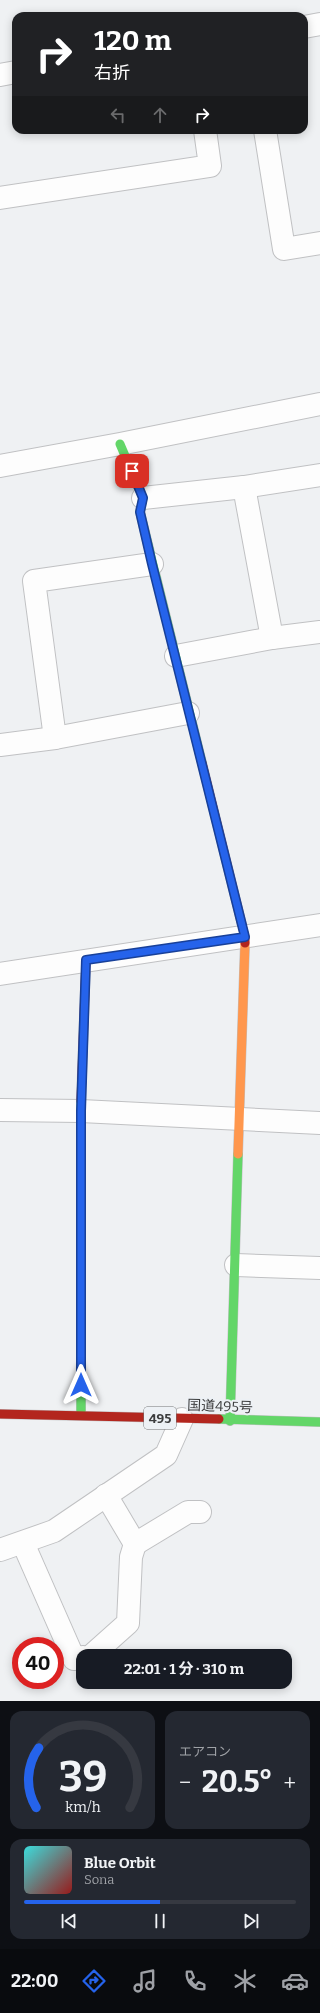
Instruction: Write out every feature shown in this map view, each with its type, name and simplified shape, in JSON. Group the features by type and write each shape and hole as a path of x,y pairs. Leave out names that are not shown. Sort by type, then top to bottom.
{"main road":[{"path":"120,444 143,498 140,512 152,564 245,937 230,1421"},
{"path":"81,1415 81,1111 86,960"},
{"name":"国道495号","path":"0,1414 81,1415 230,1421 320,1422"}],"street":[{"path":"308,26 320,24"},
{"path":"0,75 12,73"},
{"path":"0,198 210,166 206,134"},
{"path":"267,134 284,249 320,243"},
{"path":"0,466 120,444 320,404"},
{"path":"143,498 244,487 320,475"},
{"path":"244,487 272,638"},
{"path":"55,738 34,581 152,564"},
{"path":"176,656 272,638 320,632"},
{"path":"0,745 55,738 188,713"},
{"path":"0,974 320,925"},
{"path":"0,1110 81,1111 320,1123"},
{"path":"236,1265 320,1268"},
{"path":"0,1550 54,1531 166,1455 182,1419"},
{"path":"106,1495 135,1544"},
{"path":"98,1649 128,1623 131,1557 135,1544 188,1512 200,1512"},
{"path":"23,1543 74,1659 76,1659"}],"traffic: fast":[{"path":"120,444 143,498 140,512 202,763"},
{"path":"81,1101 81,1415"},
{"path":"230,1421 238,1154"},
{"path":"219,1419 320,1422"}],"traffic: slow":[{"path":"238,1154 245,943"}],"traffic: jam":[{"path":"202,763 245,937 245,943"},
{"path":"81,1101 86,961"},
{"path":"0,1414 219,1419"}],"route":[{"path":"81,1385 81,1111 86,960 245,937 152,564 140,512 143,498 132,471"}]}
